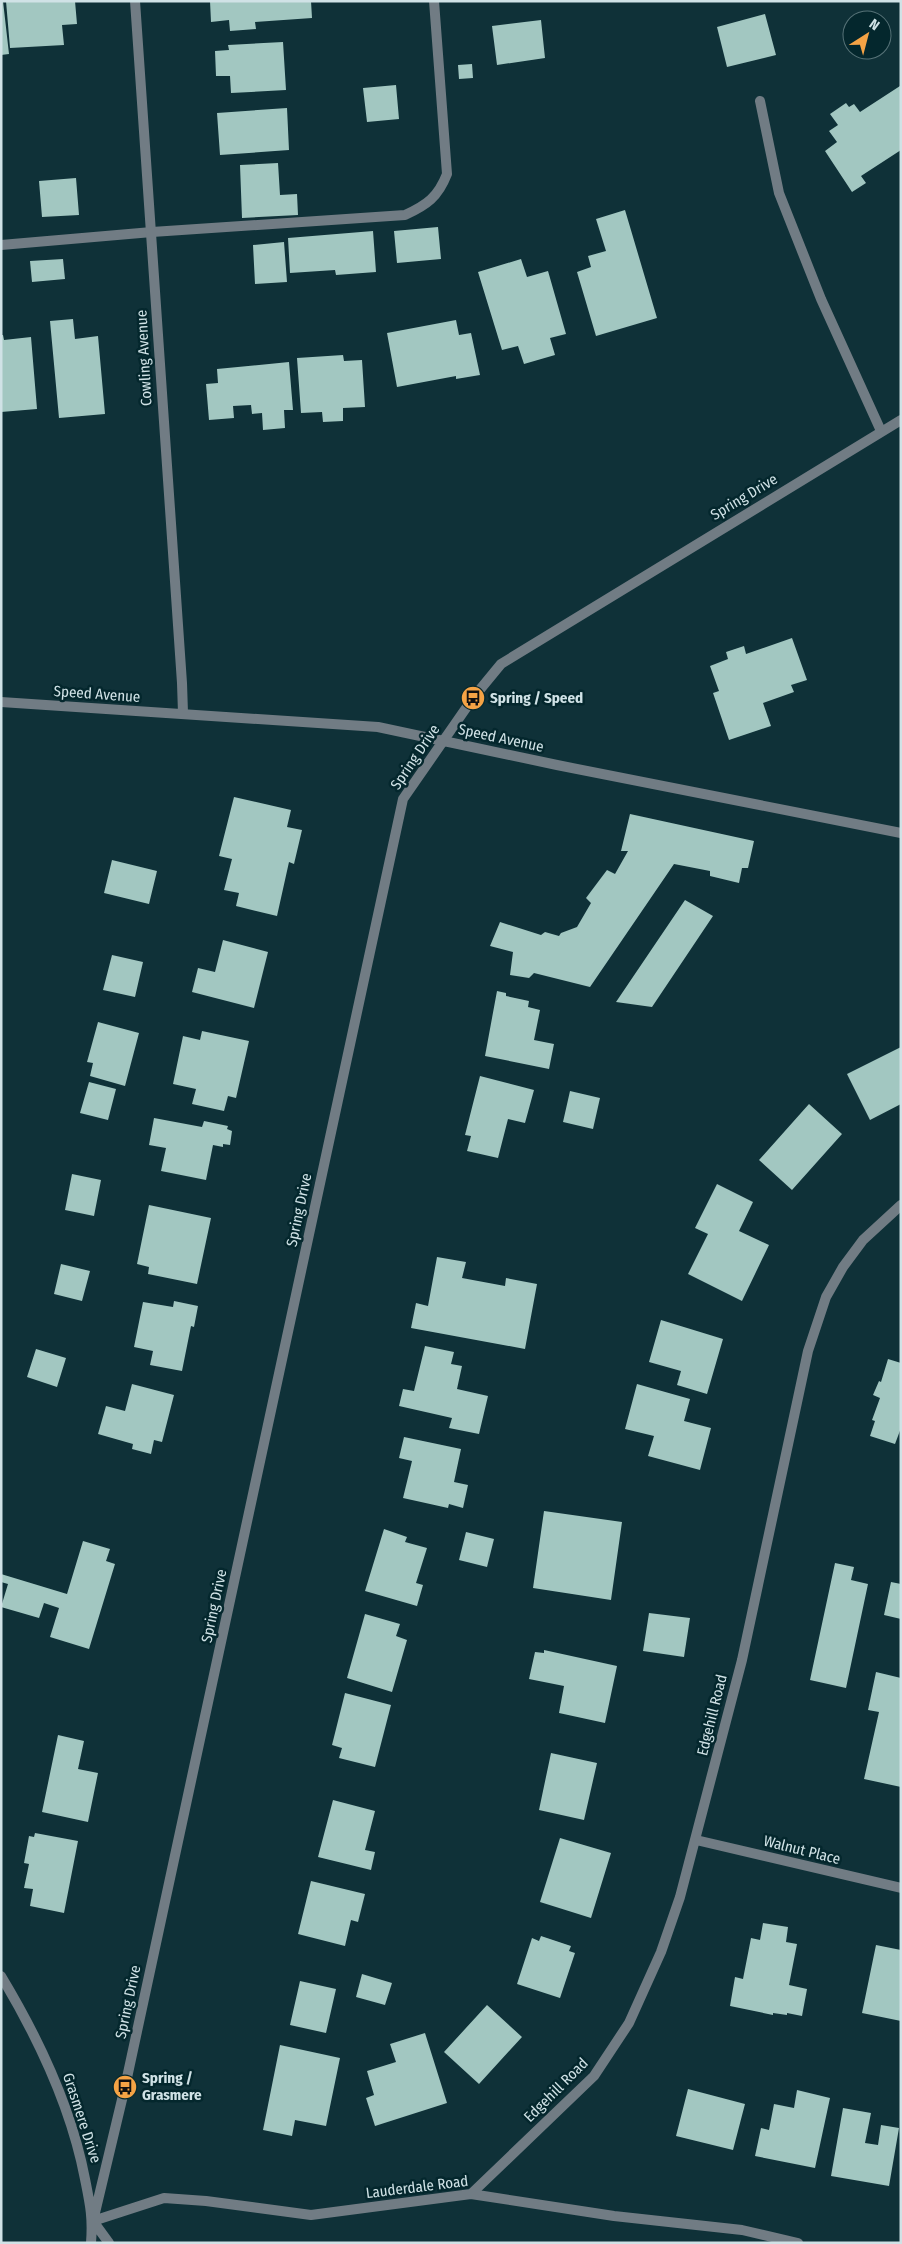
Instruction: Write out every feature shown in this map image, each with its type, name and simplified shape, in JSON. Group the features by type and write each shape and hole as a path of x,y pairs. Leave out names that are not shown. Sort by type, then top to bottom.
{"street":[{"name":"Cowling Avenue","path":"135,1 183,713"},
{"path":"1,245 152,232 405,215 423,207 441,189 446,174 434,1"},
{"path":"760,101 779,193 821,299 881,431"},
{"name":"Spring Drive","path":"93,2221 125,2088 403,799 500,664 901,420"},
{"name":"Speed Avenue","path":"1,702 378,727 901,833"},
{"name":"Edgehill Road","path":"471,2194 594,2076 629,2022 660,1952 680,1897 742,1660 808,1351 826,1297 843,1267 863,1240 901,1205"},
{"name":"Walnut Place","path":"696,1840 901,1888"},
{"name":"Grasmere Drive","path":"1,1976 25,2015 61,2094 81,2156 93,2221"},
{"name":"Lauderdale Road","path":"93,2221 164,2198 206,2200 311,2215 471,2194 614,2216 742,2230 798,2243"},
{"path":"91,2243 93,2221"},
{"path":"93,2221 109,2243"}],"building":[{"path":"1,1 3,1 9,54 1,55"},
{"path":"6,1 75,1 77,24 62,25 64,45 10,48"},
{"path":"210,1 311,1 312,18 255,22 256,29 230,31 229,20 211,22"},
{"path":"765,14 776,55 727,67 717,27"},
{"path":"541,20 545,58 497,65 492,26"},
{"path":"283,42 286,90 231,93 230,76 216,76 215,51 229,50 228,45"},
{"path":"472,64 473,78 459,79 458,65"},
{"path":"396,85 399,119 367,122 363,88"},
{"path":"900,86 901,150 861,176 866,183 852,192 825,151 837,142 829,131 838,125 830,114 846,103 849,107 854,104 860,112"},
{"path":"287,108 289,150 220,155 217,113"},
{"path":"278,163 280,195 297,194 298,215 242,218 240,165"},
{"path":"76,178 79,215 42,217 39,181"},
{"path":"625,210 657,318 596,336 577,272 591,267 588,256 606,251 596,219"},
{"path":"438,227 441,259 397,263 394,231"},
{"path":"373,231 376,272 336,275 335,270 290,273 288,238"},
{"path":"284,242 287,282 255,284 253,245"},
{"path":"63,259 65,279 32,282 30,261"},
{"path":"521,259 527,277 548,271 566,334 550,338 555,355 524,364 518,346 502,350 478,272"},
{"path":"73,319 75,339 98,336 105,414 59,418 50,321"},
{"path":"456,320 459,335 471,333 480,375 456,379 456,376 397,387 387,333"},
{"path":"1,335 3,335 4,340 31,337 37,409 1,412"},
{"path":"343,355 344,361 362,360 365,407 343,408 343,421 323,422 322,412 301,413 297,358"},
{"path":"289,362 293,410 284,410 285,428 263,430 262,413 252,414 251,405 233,406 234,418 209,420 206,384 218,383 217,369"},
{"path":"792,638 807,680 791,685 794,692 763,703 771,726 729,740 713,693 719,691 710,666 728,659 726,652 744,646 746,654"},
{"path":"234,797 291,810 287,827 302,830 294,864 289,862 277,916 236,906 239,893 224,890 232,859 219,856"},
{"path":"630,814 754,841 748,868 742,868 739,883 710,876 710,871 674,864 590,987 534,973 529,978 510,975 513,952 490,946 500,922 541,935 545,932 559,936 561,933 577,927 591,903 586,898 607,870 615,874 628,851 621,851"},
{"path":"112,860 157,871 149,904 104,893"},
{"path":"685,900 713,916 652,1007 616,1002"},
{"path":"223,940 268,952 254,1008 192,992 198,968 215,972"},
{"path":"112,955 143,962 135,997 103,990"},
{"path":"497,991 506,993 506,996 529,1001 528,1007 540,1010 534,1040 554,1044 549,1069 485,1056"},
{"path":"98,1022 139,1033 125,1086 90,1076 93,1063 87,1062"},
{"path":"202,1031 249,1041 236,1098 228,1096 224,1111 192,1104 196,1089 173,1084 183,1036 200,1040"},
{"path":"901,1047 901,1104 870,1120 847,1074"},
{"path":"480,1076 534,1090 525,1123 508,1119 498,1158 467,1151 471,1136 465,1135"},
{"path":"89,1082 116,1089 108,1120 80,1113"},
{"path":"570,1091 600,1098 593,1129 563,1122"},
{"path":"809,1104 842,1134 792,1190 759,1160"},
{"path":"154,1118 202,1127 204,1121 228,1126 227,1129 232,1131 230,1145 223,1144 223,1147 213,1145 206,1180 161,1171 166,1148 149,1145"},
{"path":"72,1174 101,1180 94,1216 65,1210"},
{"path":"717,1184 753,1202 739,1231 769,1245 742,1301 688,1274 708,1234 695,1228"},
{"path":"149,1205 211,1218 197,1284 148,1274 149,1267 137,1264"},
{"path":"437,1257 466,1262 462,1278 505,1286 506,1278 537,1284 525,1349 411,1328 416,1303 428,1306"},
{"path":"61,1264 90,1271 82,1301 54,1294"},
{"path":"174,1301 198,1306 194,1327 191,1326 182,1371 150,1365 153,1351 134,1347 143,1302 173,1307"},
{"path":"661,1320 723,1339 707,1394 677,1385 681,1371 649,1362"},
{"path":"425,1346 454,1352 451,1364 462,1366 457,1389 488,1396 479,1434 449,1428 452,1418 399,1406 403,1389 414,1391"},
{"path":"36,1349 66,1358 57,1387 27,1377"},
{"path":"888,1359 901,1363 901,1428 895,1444 870,1436 875,1421 872,1420 880,1398 873,1395 879,1381 881,1382"},
{"path":"132,1384 174,1395 162,1442 154,1440 151,1454 132,1449 133,1444 98,1434 106,1406 125,1411"},
{"path":"637,1384 690,1399 684,1421 711,1428 700,1470 648,1456 654,1436 625,1429"},
{"path":"404,1437 461,1449 454,1482 468,1485 463,1508 449,1504 448,1508 403,1498 412,1461 399,1458"},
{"path":"544,1511 622,1522 611,1600 533,1588"},
{"path":"384,1529 407,1537 405,1542 427,1548 416,1583 423,1585 417,1606 365,1591"},
{"path":"466,1532 494,1539 487,1567 459,1560"},
{"path":"83,1541 110,1549 106,1561 115,1564 89,1649 50,1637 59,1608 44,1603 39,1618 1,1607 8,1584 1,1582 1,1574 67,1594"},
{"path":"835,1563 854,1567 851,1580 868,1584 846,1688 810,1680"},
{"path":"891,1582 901,1584 901,1619 884,1615"},
{"path":"649,1613 690,1618 684,1657 643,1651"},
{"path":"365,1614 400,1624 396,1636 407,1640 392,1692 347,1678"},
{"path":"544,1650 617,1666 605,1723 559,1713 564,1686 529,1679 535,1652 544,1653"},
{"path":"876,1672 901,1678 901,1787 864,1779 879,1712 868,1710"},
{"path":"345,1693 391,1705 375,1767 339,1758 342,1748 332,1745"},
{"path":"58,1735 84,1741 78,1769 98,1773 88,1822 42,1812"},
{"path":"551,1753 597,1763 584,1820 539,1810"},
{"path":"333,1800 375,1811 365,1850 375,1852 371,1870 318,1857"},
{"path":"35,1833 78,1841 64,1913 30,1906 33,1889 24,1888 29,1864 24,1863 29,1836 34,1837"},
{"path":"560,1838 611,1853 591,1918 540,1902"},
{"path":"311,1881 365,1894 358,1922 351,1920 345,1946 298,1934"},
{"path":"763,1923 788,1927 786,1942 797,1944 789,1985 807,1989 802,2016 787,2013 787,2015 773,2013 773,2015 730,2006 735,1977 743,1979 751,1938 760,1940"},
{"path":"541,1936 571,1946 569,1951 575,1953 560,1998 517,1984 532,1938 539,1941"},
{"path":"876,1945 901,1950 901,2021 862,2013"},
{"path":"362,1974 392,1983 385,2005 356,1997"},
{"path":"300,1981 336,1989 326,2033 290,2025"},
{"path":"487,2005 522,2037 479,2084 444,2052"},
{"path":"425,2033 447,2103 375,2126 366,2098 374,2095 367,2071 396,2062 390,2044"},
{"path":"280,2045 340,2058 326,2126 295,2120 292,2136 263,2130"},
{"path":"688,2089 745,2104 733,2150 676,2136"},
{"path":"797,2090 830,2098 815,2168 755,2156 761,2128 769,2130 774,2104 794,2108"},
{"path":"843,2108 871,2113 865,2143 878,2145 881,2125 899,2128 889,2186 831,2176"}],"place":[{"name":"Spring / Speed","path":"473,698"},
{"name":"Spring / Grasmere","path":"125,2087"}]}
